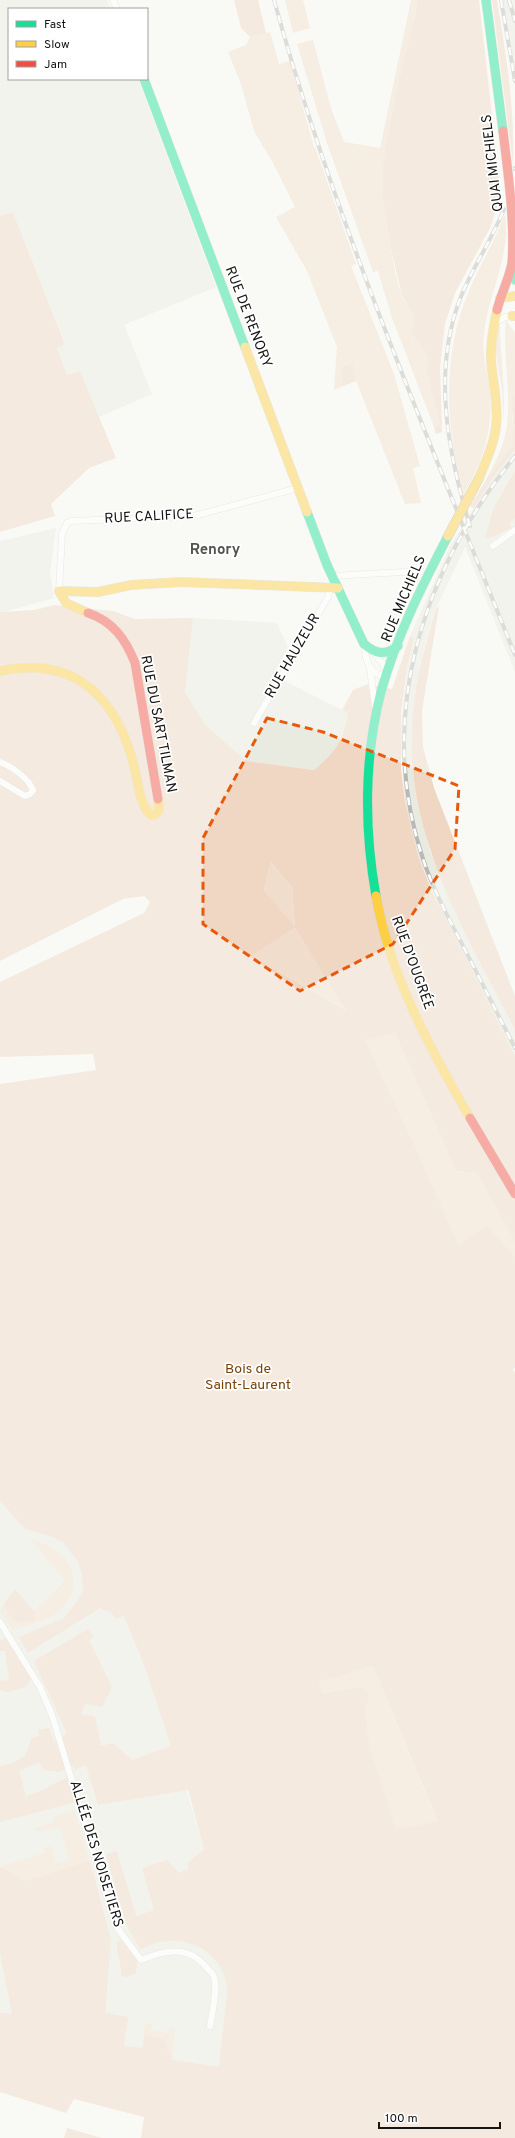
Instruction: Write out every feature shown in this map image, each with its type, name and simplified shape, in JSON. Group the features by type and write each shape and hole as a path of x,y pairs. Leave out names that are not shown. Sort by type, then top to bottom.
{"street":[{"name":"QUAI MICHIELS","path":"479,478 492,446 496,420 497,402 490,350 493,324 512,263 514,235 513,209 486,0"},
{"name":"RUE DE RENORY","path":"144,80 327,565"},
{"path":"512,263 515,280"},
{"path":"513,316 503,312 499,301 515,296"},
{"path":"493,324 505,317 513,316"},
{"name":"RUE MICHIELS","path":"387,674 398,646 448,536 479,478"},
{"name":"RUE CALIFICE","path":"59,591 62,534 67,523 71,521 194,516 298,488"},
{"path":"493,546 515,530"},
{"name":"RUE D'OUGRÉE","path":"327,565 332,576 334,589 364,644 372,679 376,718"},
{"path":"332,576 421,571"},
{"path":"59,591 98,592 131,585 181,582 334,589"},
{"name":"RUE HAUZEUR","path":"254,723 334,589"},
{"name":"RUE DU SART TILMAN","path":"0,671 24,667 50,669 74,677 94,691 112,709 122,727 147,812 156,814 159,810 158,795 135,663 131,651 116,629 104,619 92,613 67,605 62,600 59,591"},
{"name":"RUE D'OUGRÉE","path":"364,644 383,664 387,674 376,718 366,806 370,867 381,926 397,972 414,1013 452,1085 515,1194"},
{"path":"373,652 387,654 398,646"},
{"path":"368,663 375,673 387,674"},
{"path":"0,762 22,776 32,786 33,791 25,796 0,780"},
{"name":"ALLÉE DES NOISETIERS","path":"0,1622 40,1687 52,1715 116,1926 141,1960 172,1950 186,1952 200,1960 214,1976 214,2000 210,2026"}],"highlighted area":[{"path":"267,718 323,732 459,786 455,849 393,944 300,991 203,924 203,838"}],"shaded area":[{"path":"0,0 107,0 111,8 8,8 8,80 138,80 216,287 124,325 152,394 99,417 80,371 67,375 57,348 65,343 13,212 0,216"},
{"path":"285,0 303,0 310,28 293,33"},
{"path":"411,0 417,0 413,27 388,133 384,187 390,245 398,284 402,296 411,307 414,315 411,333 427,355 428,362 426,372 440,425 434,427 391,315 378,271 373,272 327,143 297,44 313,40 331,108 344,142 380,148"},
{"path":"503,0 515,0 515,68"},
{"path":"270,32 279,64 290,61 314,147 356,264 351,266 394,374 420,466 413,468 421,503 405,504 356,381 351,363 340,367 343,386 334,390 337,347 307,271 276,217 295,207 273,163 254,131 241,84 228,52 246,45 250,37"},
{"path":"505,214 505,245 499,274 490,303 483,341 490,397 490,423 488,436 480,460 463,495 457,470 450,418 450,366 460,316 469,291 497,234"},
{"path":"506,320 515,333 515,393 512,416 514,432 512,445 507,454 486,480 500,453 508,414 505,335"},
{"path":"500,324 504,397 503,421 502,390 496,349 497,332"},
{"path":"515,450 515,470 493,509 485,538 503,534 512,528 509,524 515,518 515,672 465,547 436,609 426,641 415,694 411,737 417,799 430,851 456,914 515,1030 515,1056 445,919 418,855 405,801 400,737 407,667 414,638 410,636 450,546 493,478"},
{"path":"56,528 50,573 54,598 0,613 0,541"},
{"path":"193,618 277,623 288,648 273,675 348,713 344,732 335,752 314,770 247,761 206,726 185,692"},
{"path":"271,862 292,888 295,928 264,890"},
{"path":"295,928 347,1010 250,956"},
{"path":"395,1033 456,1171 477,1173 515,1243 515,1257 487,1226 458,1246 416,1148 365,1040"},
{"path":"0,1457 117,1557 244,1983 242,2116 0,2042"},
{"path":"31,1540 52,1548 67,1562 72,1571 72,1591 67,1602 54,1615 39,1622 13,1630 0,1611 4,1604 8,1612 22,1622 28,1620 34,1621 34,1611 66,1581"},
{"path":"373,1666 437,1821 396,1831 370,1748 365,1711 370,1694 361,1686 323,1694 319,1682"},
{"path":"74,1810 90,1861 26,1881 0,1867 45,1853 44,1849 51,1846 56,1863 69,1860 60,1829 57,1827 39,1833 38,1830 34,1831 34,1829 54,1822 53,1817"},
{"path":"145,2024 152,2024 152,2031 168,2033 169,2028 175,2029 172,2060 164,2040 144,2034"}],"green space":[{"path":"234,0 258,0 266,33 250,37 241,28"},
{"path":"417,0 479,0 501,195 490,228 455,293 445,324 440,368 442,432 436,434 434,427 440,425 426,371 428,362 427,355 411,333 414,321 413,312 402,296 391,249 383,197 385,149 394,102 415,16"},
{"path":"492,0 497,0 507,61 513,122 513,164"},
{"path":"13,212 65,344 57,348 67,375 80,371 116,458 89,468 51,504 55,516 0,532 0,216"},
{"path":"352,363 356,381 343,386 340,367"},
{"path":"515,393 515,450 493,478 474,508 470,506 486,480 512,445 514,432 512,406"},
{"path":"515,470 515,518 509,524 512,528 494,537 485,538 493,509"},
{"name":"Bois de Saint-Laurent","path":"54,605 113,611 135,619 193,618 185,692 206,726 247,761 314,770 328,757 341,739 348,713 342,710 353,690 368,684 392,689 410,636 414,638 407,667 401,713 401,769 405,801 418,855 431,889 515,1056 515,1243 477,1173 456,1171 395,1033 365,1040 416,1148 458,1245 487,1226 515,1257 515,1368 513,1369 515,1373 515,2138 141,2138 144,2117 74,2099 66,2113 0,2092 0,2013 12,2014 0,1954 0,1867 26,1881 90,1861 111,1939 105,2013 128,2017 124,2046 143,2048 144,2034 164,2040 172,2060 219,2067 227,1992 226,1981 217,1961 200,1948 190,1943 164,1941 140,1949 126,1924 106,1854 117,1851 136,1916 154,1910 142,1868 167,1860 179,1873 189,1869 188,1863 204,1849 188,1790 98,1805 86,1765 74,1770 73,1766 59,1772 45,1770 39,1762 19,1771 26,1796 38,1792 69,1776 76,1802 0,1822 0,1766 11,1764 25,1756 31,1738 39,1736 38,1730 49,1728 54,1741 67,1734 34,1661 88,1629 94,1637 89,1640 112,1687 102,1707 85,1704 81,1714 95,1716 101,1746 113,1743 132,1760 171,1746 143,1662 124,1616 116,1618 110,1612 100,1608 28,1653 19,1637 64,1618 79,1599 83,1589 82,1575 78,1562 63,1542 53,1537 25,1529 0,1501 0,1084 96,1070 93,1054 0,1057 0,982 144,913 150,902 144,896 123,899 0,961 0,612 34,610","holes":["271,862 292,888 295,927 264,890","295,928 346,1010 251,956","373,1666 437,1821 396,1830 370,1748 365,1711 370,1694 361,1686 323,1694 319,1682"]},
{"path":"439,606 422,711 423,747 434,788 515,996 515,1030 476,955 440,878 427,838 417,797 412,756 414,700 425,647 436,609"},
{"path":"15,1589 34,1611 35,1621 16,1622 11,1618 4,1604"},
{"path":"8,1637 31,1678 26,1687 7,1692 0,1690 0,1681 9,1680 5,1651 0,1651 0,1640"},
{"path":"121,1940 137,1959 136,1973 128,1977 121,1976 117,1942"},
{"path":"67,2128 102,2138 64,2138"}],"railway":[{"path":"274,0 299,84 355,249 417,412 515,655"},
{"path":"501,0 515,81"},
{"path":"509,0 515,21"},
{"path":"470,526 455,470 446,412 445,384 447,355 451,327 460,299 504,209"},
{"path":"515,456 483,500 455,547 433,596 416,647 407,699 404,751 409,805 427,870 446,913 515,1048"}],"traffic: fast":[{"path":"486,0 503,131"},
{"path":"144,80 245,347"},
{"path":"512,264 515,280"},
{"path":"307,512 327,565 364,644 377,652 389,651 398,646"},
{"path":"376,896 369,845 368,819 369,767 375,717 394,651 419,593 448,536"}],"traffic: slow":[{"path":"500,298 515,296"},
{"path":"479,478 492,446 497,417 491,353 492,334 497,310"},
{"path":"245,347 307,512"},
{"path":"448,536 479,478"},
{"path":"88,613 66,603 59,591 98,592 131,585 181,582 338,588"},
{"path":"0,671 27,668 51,670 72,677 90,688 105,703 118,722 135,770 138,787 144,806 151,815 156,814 159,810 158,799"},
{"path":"376,896 382,926 401,983 426,1038 470,1118"}],"traffic: jam":[{"path":"497,310 511,269 513,247 513,231 503,131"},
{"path":"88,613 105,621 118,632 135,663 158,799"},
{"path":"470,1118 515,1194"}],"district":[{"name":"Renory","path":"215,550"}]}
